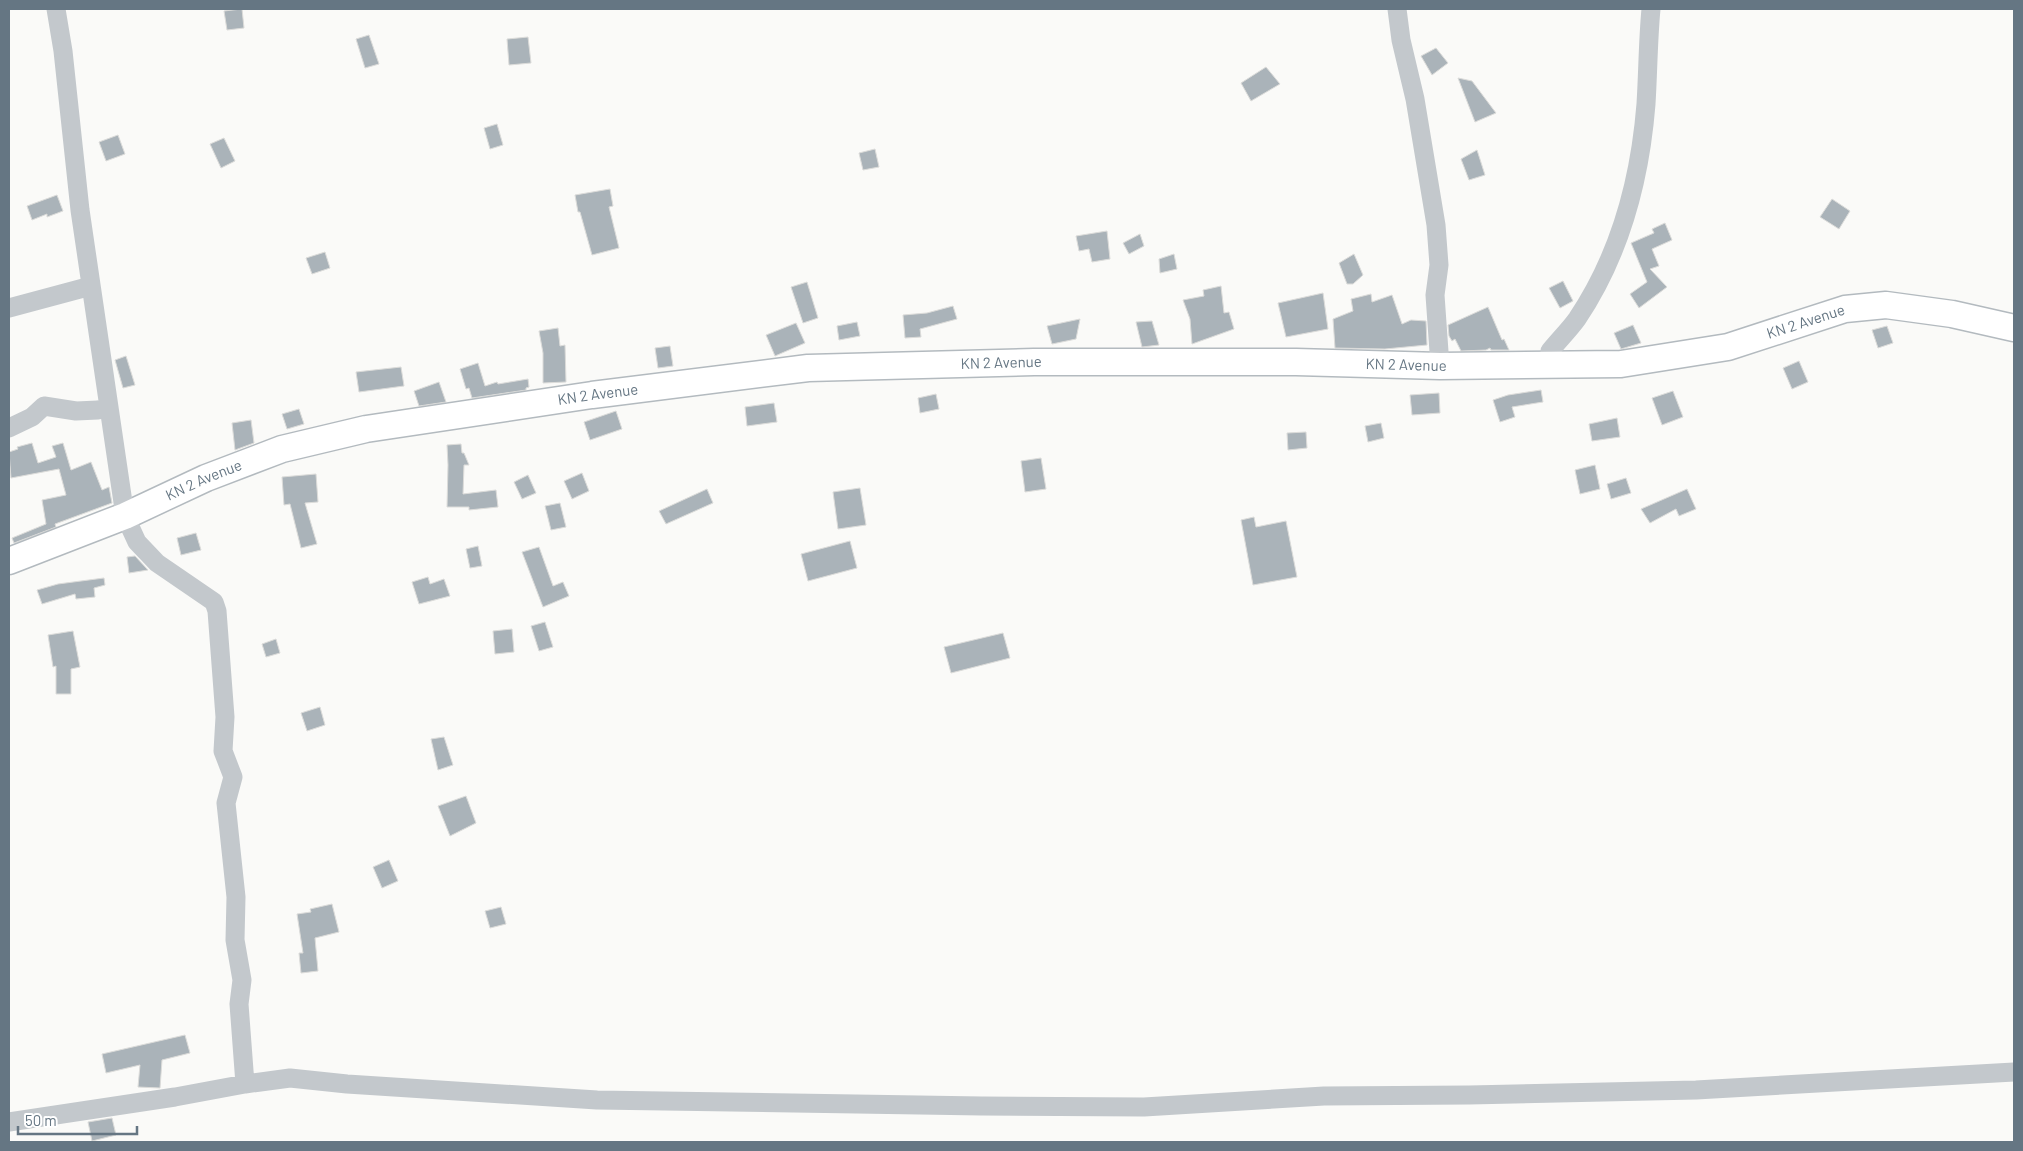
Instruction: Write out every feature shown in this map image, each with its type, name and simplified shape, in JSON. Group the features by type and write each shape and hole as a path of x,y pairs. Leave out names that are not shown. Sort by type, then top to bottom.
{"main road":[{"name":"KN 2 Avenue","path":"9,561 125,516 206,478 282,449 366,429 592,395 808,368 1034,362 1296,362 1440,366 1621,364 1728,347 1845,309 1886,305 1952,314 2014,328"}],"street":[{"path":"56,9 63,51 80,210 125,516 137,542 157,563 214,602 217,611 225,717 223,751 233,778 226,804 236,897 235,940 242,980 239,1004 245,1084"},
{"path":"1397,9 1401,40 1415,99 1436,225 1439,265 1435,295 1440,366"},
{"path":"1551,364 1550,351 1576,320 1598,284 1614,250 1628,209 1639,162 1646,104 1650,9"},
{"path":"9,308 91,286"},
{"path":"9,428 32,418 44,406 76,411 109,408"},
{"path":"9,1122 290,1078 347,1084 606,1100 1144,1107 1324,1096 1696,1090 2014,1072"}],"building":[{"path":"242,9 244,28 227,30 224,11"},
{"path":"369,35 379,64 365,68 356,39"},
{"path":"528,37 531,63 509,65 507,39"},
{"path":"1436,48 1448,63 1432,75 1421,56"},
{"path":"1266,67 1280,84 1251,101 1241,83"},
{"path":"1458,78 1472,81 1496,113 1475,122"},
{"path":"497,124 503,145 490,149 484,128"},
{"path":"118,135 125,154 106,161 99,142"},
{"path":"224,138 235,161 221,168 210,144"},
{"path":"875,149 879,167 863,170 859,153"},
{"path":"1477,150 1485,175 1469,180 1461,159"},
{"path":"610,189 613,206 609,207 619,248 592,255 580,212 578,212 575,195"},
{"path":"57,195 63,211 47,217 47,214 32,220 27,206"},
{"path":"1832,199 1850,211 1839,229 1820,217"},
{"path":"1665,223 1672,240 1652,249 1659,266 1650,269 1667,287 1639,308 1630,294 1647,282 1631,243 1654,233 1652,229"},
{"path":"1107,231 1110,259 1092,262 1089,249 1079,251 1076,236"},
{"path":"1140,234 1144,246 1129,254 1123,243"},
{"path":"325,252 330,268 312,274 306,258"},
{"path":"1174,254 1177,269 1160,273 1159,259"},
{"path":"1354,254 1363,275 1353,284 1347,284 1339,263"},
{"path":"1563,281 1573,301 1560,308 1549,288"},
{"path":"807,282 818,318 803,323 791,287"},
{"path":"1221,286 1224,313 1229,312 1234,329 1192,344 1190,319 1183,300 1204,296 1203,290"},
{"path":"1323,293 1328,329 1286,337 1278,303"},
{"path":"1371,294 1372,302 1392,295 1402,324 1411,320 1426,321 1427,345 1385,349 1335,348 1333,319 1353,311 1351,299"},
{"path":"953,306 957,319 920,329 921,337 905,338 903,315 927,313"},
{"path":"1488,307 1502,340 1504,339 1509,350 1491,350 1490,348 1486,350 1461,351 1455,339 1452,341 1449,336 1448,325"},
{"path":"1080,319 1076,339 1052,344 1047,326"},
{"path":"1152,321 1159,345 1142,347 1136,322"},
{"path":"857,322 860,336 839,340 837,326"},
{"path":"796,323 805,343 775,356 766,335"},
{"path":"1633,325 1641,343 1621,349 1614,333"},
{"path":"1887,326 1893,343 1878,348 1872,330"},
{"path":"558,328 560,346 565,345 566,382 543,383 543,353 539,331"},
{"path":"670,346 673,366 658,368 655,348"},
{"path":"126,356 135,385 123,388 115,360"},
{"path":"1799,361 1808,382 1792,389 1783,368"},
{"path":"478,363 485,386 497,382 498,384 528,379 529,387 526,390 472,398 469,388 466,389 460,369"},
{"path":"401,367 404,386 359,392 356,372"},
{"path":"439,382 446,402 419,406 414,391"},
{"path":"1541,390 1543,402 1512,407 1515,417 1500,422 1493,400 1508,395"},
{"path":"1673,391 1683,417 1662,425 1652,398"},
{"path":"1439,393 1440,413 1412,415 1410,395"},
{"path":"936,394 939,409 920,413 918,398"},
{"path":"774,403 777,422 747,426 745,407"},
{"path":"299,409 304,424 287,429 282,414"},
{"path":"616,411 622,429 590,440 584,422"},
{"path":"1617,418 1620,437 1592,441 1589,424"},
{"path":"251,420 254,443 235,450 232,423"},
{"path":"1381,423 1384,438 1368,442 1365,426"},
{"path":"1306,432 1307,448 1288,450 1287,433"},
{"path":"32,443 38,463 56,457 52,446 63,443 71,470 91,462 102,490 109,487 112,503 55,524 56,527 14,543 12,538 46,524 42,500 66,495 59,469 11,478 9,452 18,449 17,447"},
{"path":"461,444 462,453 464,453 469,465 464,465 463,494 496,490 498,507 469,510 469,507 447,507 447,445"},
{"path":"1041,458 1046,489 1025,492 1021,461"},
{"path":"1595,465 1600,489 1580,494 1575,470"},
{"path":"582,473 589,491 572,499 564,481"},
{"path":"316,474 318,502 305,503 317,544 301,548 290,504 284,505 282,477"},
{"path":"528,475 536,493 522,499 514,482"},
{"path":"1626,478 1631,493 1611,499 1607,484"},
{"path":"860,488 866,525 838,529 833,492"},
{"path":"707,489 713,503 666,524 659,511"},
{"path":"1687,489 1696,509 1679,516 1676,509 1650,523 1641,509"},
{"path":"560,503 566,527 551,530 545,506"},
{"path":"1254,517 1256,527 1286,521 1297,577 1253,585 1241,520"},
{"path":"196,533 201,550 181,555 177,538"},
{"path":"850,541 857,568 808,581 801,554"},
{"path":"478,546 482,566 470,568 466,549"},
{"path":"539,547 553,586 563,582 569,596 543,607 522,552"},
{"path":"135,556 148,570 129,573 127,557"},
{"path":"428,577 430,584 444,579 450,596 419,604 412,582"},
{"path":"104,578 105,585 94,588 95,597 76,599 75,594 42,604 37,590 58,584"},
{"path":"545,622 553,647 539,651 531,626"},
{"path":"512,629 514,652 495,654 493,631"},
{"path":"73,631 80,667 71,669 71,694 56,694 56,666 53,667 48,635"},
{"path":"1003,633 1010,658 951,673 944,647"},
{"path":"276,639 280,653 266,657 262,644"},
{"path":"320,707 325,725 307,731 301,713"},
{"path":"444,737 453,765 438,770 431,739"},
{"path":"466,796 476,823 450,836 438,806"},
{"path":"389,860 398,881 382,888 373,867"},
{"path":"332,904 339,932 315,938 318,971 301,973 299,953 303,953 297,914 311,912 310,909"},
{"path":"501,907 506,924 490,928 485,911"},
{"path":"185,1035 190,1053 162,1060 160,1088 138,1087 140,1065 106,1073 102,1054"},
{"path":"112,1118 116,1135 92,1141 88,1122"}]}
